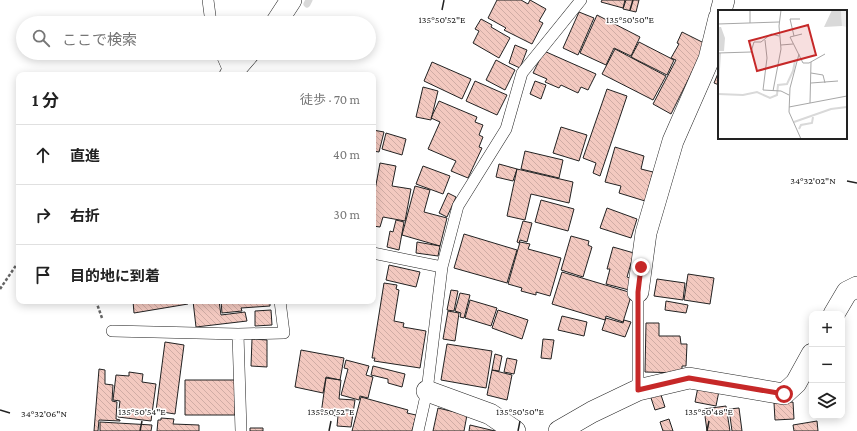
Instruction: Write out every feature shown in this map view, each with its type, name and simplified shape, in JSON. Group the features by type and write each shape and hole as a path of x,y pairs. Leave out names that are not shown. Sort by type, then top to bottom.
{"street":[{"path":"281,16 291,0"},
{"path":"721,10 724,0"},
{"path":"638,292 646,233 673,142 709,59 718,22"},
{"path":"233,72 243,60"},
{"path":"836,311 848,292 857,287"},
{"path":"559,431 592,412 638,390 689,378 784,394 796,383 809,359"},
{"path":"427,391 490,414 515,431"}],"lane":[{"path":"208,0 210,16"},
{"path":"418,431 427,391 442,267 458,206 506,129 522,73 581,0"},
{"path":"224,60 229,72"},
{"path":"376,254 442,267"},
{"path":"638,292 638,390"},
{"path":"112,332 238,334 284,333 280,304"},
{"path":"238,334 241,431"}],"path":[{"path":"0,288 16,265"}],"building":[{"path":"497,0 521,0 528,4 530,0 546,9 539,21 543,23 532,44 504,30 506,28 488,18"},
{"path":"602,0 625,0 623,8 601,2"},
{"path":"626,0 639,0 636,12 623,9"},
{"path":"579,12 594,18 578,55 563,48"},
{"path":"597,15 640,37 631,56 614,48 606,65 580,53"},
{"path":"481,19 492,25 491,27 510,38 499,58 473,43 479,31 475,29"},
{"path":"682,32 706,44 671,114 653,104 676,60 671,58 679,44 677,43"},
{"path":"639,42 674,60 667,75 631,57"},
{"path":"515,45 527,50 520,68 509,63"},
{"path":"615,49 666,76 653,100 602,74"},
{"path":"544,51 596,74 588,90 581,87 578,93 561,85 559,88 545,82 547,79 533,73"},
{"path":"496,60 515,70 505,90 486,80"},
{"path":"432,62 471,79 462,99 424,81"},
{"path":"718,73 718,85 714,83"},
{"path":"475,81 507,95 497,115 466,101"},
{"path":"535,81 546,85 541,99 530,94"},
{"path":"423,87 438,91 431,120 416,117"},
{"path":"607,89 627,96 600,176 593,173 596,163 583,158"},
{"path":"439,101 477,117 475,122 483,125 479,135 483,137 479,147 482,148 468,178 451,171 456,161 428,149 440,122 431,118"},
{"path":"561,127 587,135 579,161 553,153"},
{"path":"376,131 384,132 379,152 376,152"},
{"path":"386,133 406,139 402,155 382,149"},
{"path":"615,147 644,156 641,169 653,172 645,201 619,193 621,186 605,182"},
{"path":"525,151 563,160 559,178 521,169"},
{"path":"380,163 396,166 392,186 411,189 405,221 383,217 380,227 376,226 376,185"},
{"path":"499,164 517,169 513,181 496,177"},
{"path":"423,166 450,176 443,194 416,184"},
{"path":"517,169 573,182 569,203 531,194 525,220 507,216"},
{"path":"415,186 430,190 424,212 447,218 440,246 402,235"},
{"path":"448,193 456,197 447,217 439,213"},
{"path":"541,200 574,209 568,231 535,222"},
{"path":"607,208 637,219 631,238 600,228"},
{"path":"396,220 404,222 399,250 387,247 390,231 393,232"},
{"path":"523,221 532,223 527,242 520,240 519,243 517,242"},
{"path":"464,234 517,250 507,283 454,268"},
{"path":"571,236 589,241 588,245 592,247 583,277 561,270"},
{"path":"417,242 440,246 438,256 416,253"},
{"path":"520,242 530,244 528,249 561,258 550,296 536,292 536,295 521,291 522,288 508,284"},
{"path":"613,247 634,253 627,277 632,279 629,290 606,284 610,269 607,269"},
{"path":"389,265 420,272 416,287 386,280"},
{"path":"562,272 632,293 623,322 606,316 605,320 552,304"},
{"path":"688,274 714,278 710,304 684,300"},
{"path":"657,279 685,283 683,300 654,296"},
{"path":"384,283 397,285 396,289 399,290 394,321 404,323 403,327 426,331 420,368 374,361 375,358 372,358"},
{"path":"451,290 458,291 454,311 447,310"},
{"path":"460,293 470,295 464,318 460,317 461,313 455,311"},
{"path":"470,300 497,308 491,326 465,318"},
{"path":"666,301 688,305 686,313 665,310"},
{"path":"133,304 188,304 134,313"},
{"path":"193,304 219,304 221,315 245,312 247,321 196,327"},
{"path":"221,304 270,304 270,306 241,308 242,311 222,313"},
{"path":"271,310 272,325 255,326 255,311"},
{"path":"498,310 528,320 522,339 492,328"},
{"path":"448,311 459,313 455,341 443,339"},
{"path":"562,316 587,322 584,336 558,330"},
{"path":"606,318 623,323 624,320 631,322 625,337 602,330"},
{"path":"646,323 659,323 659,336 680,336 681,344 687,344 686,366 682,366 682,373 645,372"},
{"path":"252,339 267,340 267,367 251,366"},
{"path":"543,339 554,340 551,359 541,358"},
{"path":"165,342 184,345 175,414 156,411"},
{"path":"447,344 492,351 486,388 441,380"},
{"path":"301,350 344,358 340,380 326,377 323,393 295,387"},
{"path":"495,354 502,356 499,371 492,370"},
{"path":"507,358 517,360 514,374 504,372"},
{"path":"346,360 369,366 366,375 373,377 368,398 360,396 359,400 341,395 348,369 344,368"},
{"path":"373,366 405,374 402,387 388,383 388,379 371,375"},
{"path":"99,369 105,370 105,384 113,385 112,401 117,402 116,419 120,421 99,420 98,431 94,431"},
{"path":"492,370 512,375 507,400 487,395"},
{"path":"129,372 143,374 142,382 156,384 151,421 118,417 120,401 113,400 116,375 129,376"},
{"path":"326,378 341,380 339,399 355,400 351,427 337,426 338,416 321,414"},
{"path":"185,380 235,380 235,415 185,415"},
{"path":"698,387 719,391 716,406 695,402"},
{"path":"660,392 665,407 655,410 650,395"},
{"path":"361,397 408,410 407,413 416,415 412,431 352,431"},
{"path":"793,402 794,419 775,420 774,403"},
{"path":"726,406 730,431 707,431 704,409"},
{"path":"438,408 467,415 464,431 433,431"},
{"path":"739,408 742,431 732,431 729,409"},
{"path":"161,418 174,419 173,424 199,425 199,431 157,431 158,420 161,420"},
{"path":"669,419 673,431 663,431 660,422"},
{"path":"817,421 818,431 794,431 793,425"},
{"path":"100,422 152,425 151,431 100,431"},
{"path":"470,425 495,431 469,431"},
{"path":"250,428 263,428 263,431 250,431"}],"waterway":[{"path":"307,4 309,0"}],"route":[{"path":"641,267 638,292 638,390 689,378 784,394"}]}
